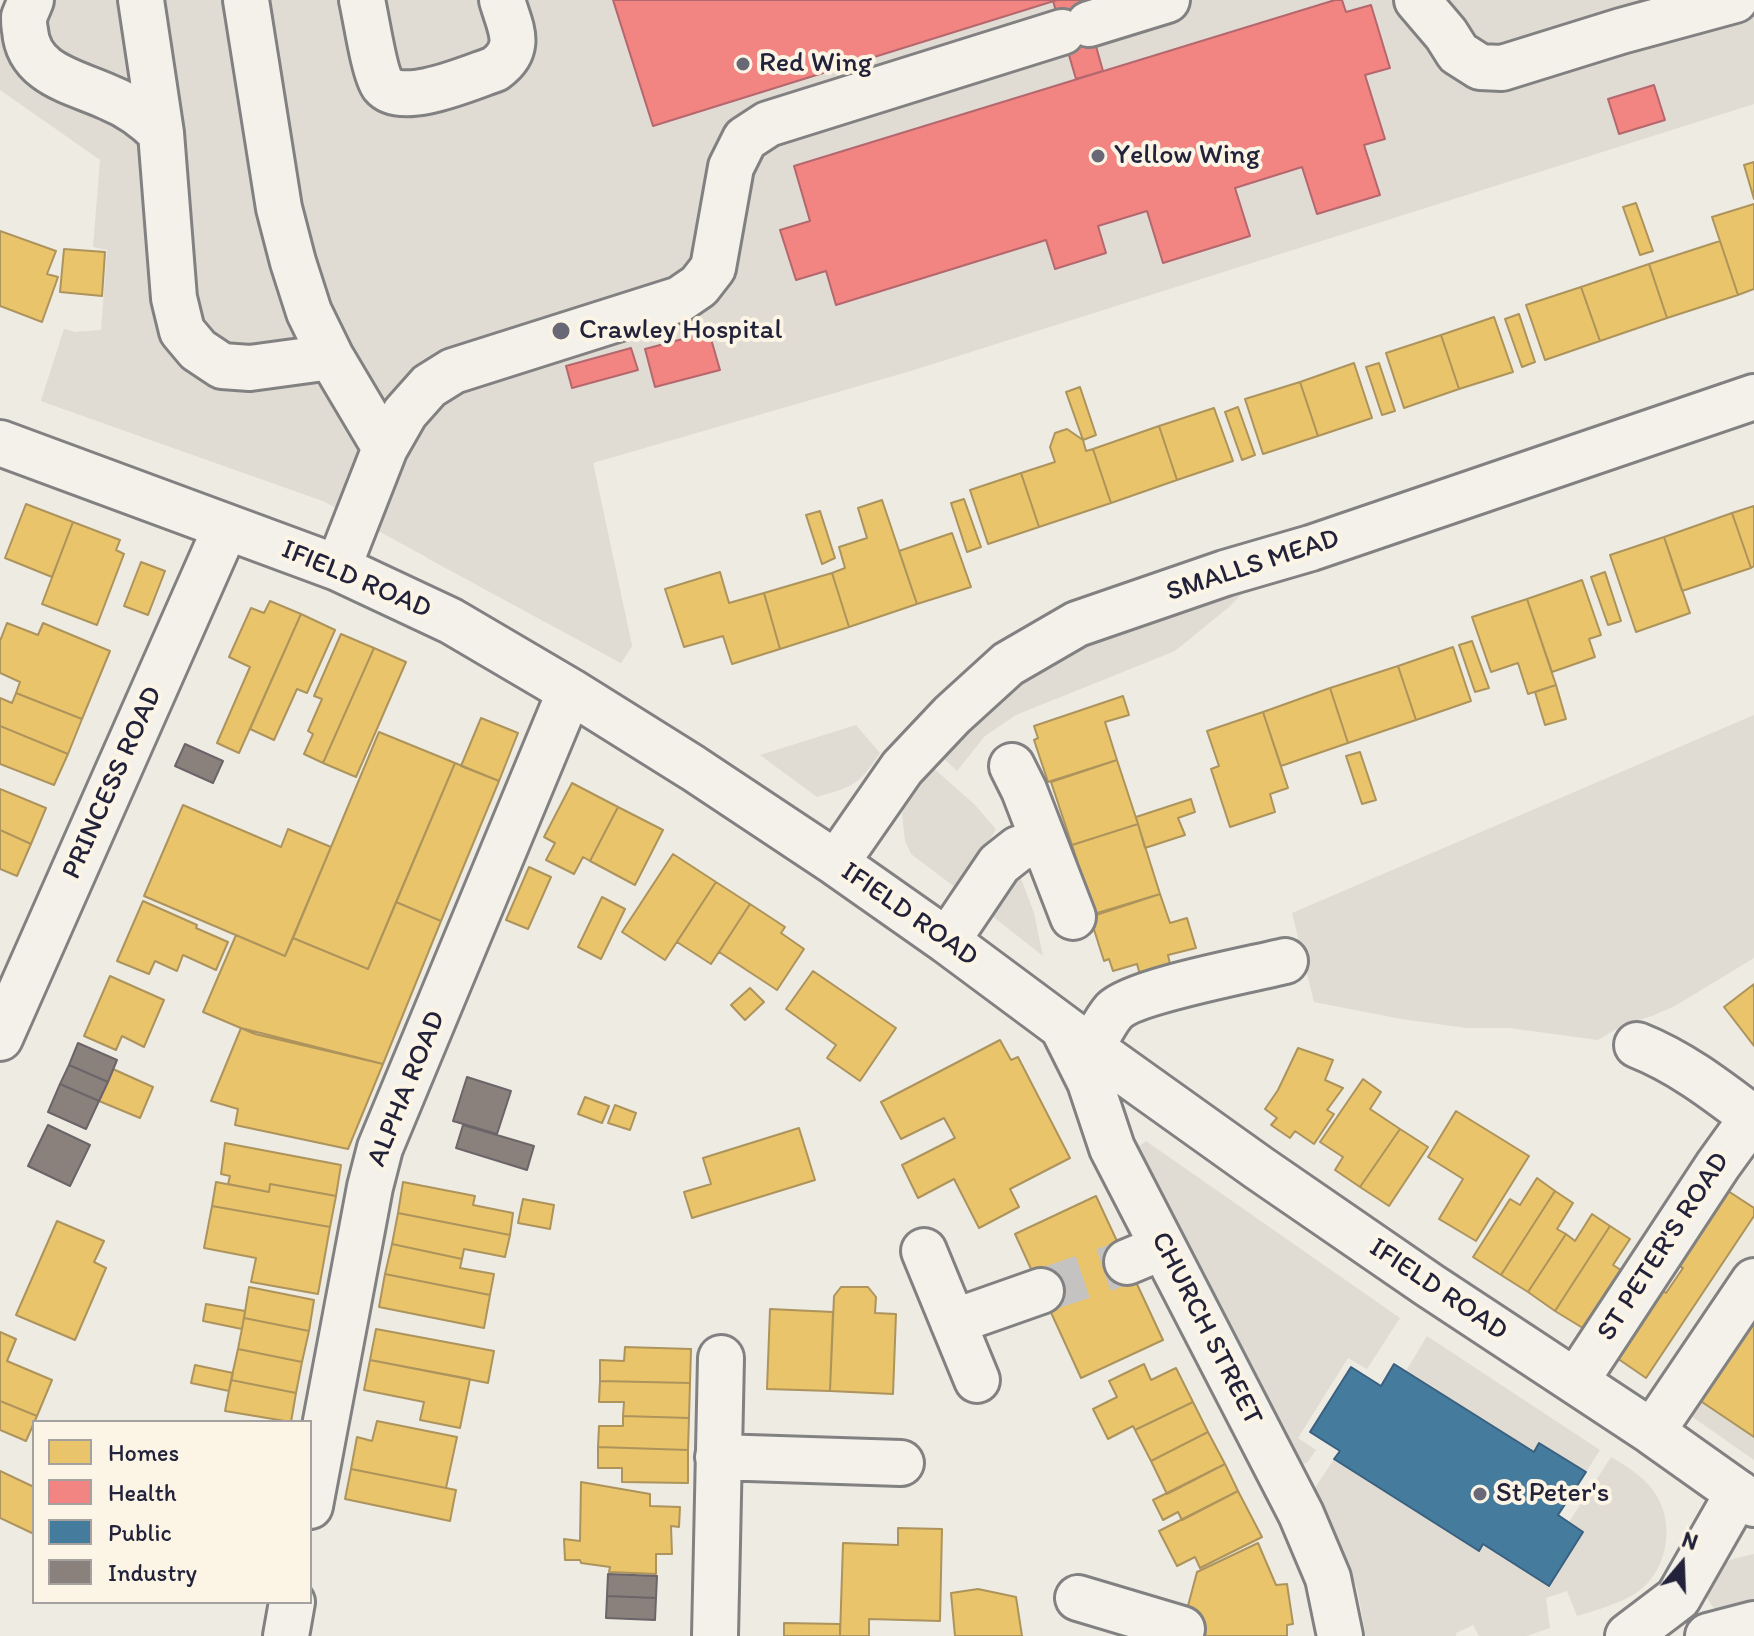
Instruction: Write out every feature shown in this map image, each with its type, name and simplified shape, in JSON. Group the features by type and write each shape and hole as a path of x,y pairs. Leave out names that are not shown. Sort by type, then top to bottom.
{"street":[{"path":"31,0 24,19 26,44 36,61 57,76 132,109 161,133"},
{"path":"141,0 161,133 174,298 182,331 198,350 222,366 250,368 331,357"},
{"path":"246,0 279,208 293,262 309,312 331,357 385,448"},
{"path":"362,0 378,74 384,85 394,93 416,95 495,69 506,61 513,48 502,0"},
{"path":"338,568 385,448 405,413 429,386 453,371 680,299 699,286 713,268 731,167 745,139 768,124 1167,0"},
{"path":"1417,0 1458,53 1480,67 1502,68 1726,1"},
{"name":"SMALLS MEAD","path":"836,863 902,768 952,715 1008,664 1077,624 1754,397"},
{"name":"IFIELD ROAD","path":"0,443 338,568 451,621 570,691 836,863 1259,1168 1746,1498"},
{"name":"PRINCESS ROAD","path":"0,1038 226,527"},
{"name":"ALPHA ROAD","path":"312,1495 380,1148 570,691"},
{"path":"1012,766 1073,917"},
{"path":"947,941 999,864 1018,849 1043,840"},
{"path":"1077,1037 1114,1010 1134,1000 1285,961"},
{"name":"CHURCH STREET","path":"1077,1037 1145,1255 1301,1514 1328,1578 1340,1636"},
{"path":"1637,1045 1663,1055 1693,1073 1753,1116"},
{"name":"ST PETER'S ROAD","path":"1576,1381 1753,1116"},
{"path":"924,1251 977,1380"},
{"path":"1652,1432 1754,1281"},
{"path":"953,1322 1041,1291"},
{"path":"715,1636 721,1358"},
{"path":"718,1457 901,1463"},
{"path":"1628,1636 1678,1598 1746,1498"},
{"path":"1078,1598 1182,1629"},
{"path":"286,1636 292,1604"},
{"path":"1708,1636 1754,1624"}],"shaded area":[{"name":"Crawley Hospital","path":"6,0 1754,0 1754,104 914,370 593,463 632,646 621,663 323,501 41,401 64,329 75,332 101,330 107,250 93,247 100,160 0,90 0,34"},
{"path":"278,0 314,0 295,5 331,150 372,139 382,178 567,121 554,81 596,67 647,219 344,314 308,207"},
{"path":"794,166 810,221 780,230 796,280 769,296 752,318 754,276 775,194 783,175"},
{"path":"64,329 75,332 101,331 138,357 182,372 235,383 326,375 361,447 352,472 344,484 323,501 41,401"},
{"path":"453,414 477,417 540,457 593,463 632,646 621,663 427,558 411,536 404,519 407,500 417,475 439,483 448,459 429,451 437,430"},
{"path":"1260,576 1229,607 1175,651 1016,715 985,736 957,771 939,754 1031,669 1090,638"},
{"path":"1754,715 1754,958 1675,1006 1623,1025 1598,1040 1509,1028 1466,1028 1314,1002 1292,913"},
{"path":"856,725 880,753 860,779 817,797 760,755"},
{"path":"930,765 974,804 996,829 960,891 911,854 905,841 902,813 912,788"},
{"path":"1019,873 1034,913 1043,956 987,912"},
{"path":"1146,1141 1400,1318 1367,1369 1348,1358 1298,1438 1316,1450 1307,1463 1300,1464 1138,1147"},
{"path":"1427,1336 1600,1450 1586,1472 1540,1443 1534,1452 1406,1371"},
{"path":"1696,1398 1754,1437 1754,1460 1691,1416"},
{"path":"1611,1457 1649,1485 1658,1498 1666,1523 1665,1550 1661,1562 1636,1593 1615,1604 1577,1616 1567,1591 1546,1598 1550,1628 1527,1636 1479,1636 1473,1625 1456,1633 1456,1636 1366,1636 1357,1588 1315,1488 1334,1459 1478,1551 1483,1544 1549,1586 1583,1532 1569,1522"},
{"path":"1754,1554 1754,1605 1719,1612 1704,1593 1712,1575 1727,1562"}],"building: Homes":[{"path":"1754,162 1754,199 1744,165"},
{"path":"1636,203 1653,251 1640,255 1623,207"},
{"path":"1754,204 1754,289 1738,295 1712,217"},
{"path":"0,231 56,251 47,274 58,277 42,322 0,306"},
{"path":"1720,241 1738,295 1667,318 1649,264"},
{"path":"64,249 105,252 102,296 60,292"},
{"path":"1649,264 1667,318 1600,341 1581,287"},
{"path":"1581,287 1600,341 1545,360 1526,305"},
{"path":"1519,314 1535,362 1522,367 1505,319"},
{"path":"1494,317 1513,372 1459,389 1441,335"},
{"path":"1441,335 1459,389 1404,408 1386,353"},
{"path":"1354,363 1372,418 1318,436 1300,382"},
{"path":"1379,363 1395,411 1382,415 1366,367"},
{"path":"1300,382 1318,436 1263,454 1245,399"},
{"path":"1080,387 1096,435 1083,440 1066,392"},
{"path":"1238,407 1255,455 1242,460 1225,412"},
{"path":"1214,408 1233,461 1177,480 1159,426"},
{"path":"1159,426 1177,480 1111,503 1093,449"},
{"path":"1067,429 1083,440 1086,451 1093,449 1111,503 1039,527 1021,473 1055,462 1050,447 1055,433"},
{"path":"1021,473 1039,527 988,544 970,490"},
{"path":"964,499 981,547 967,552 951,503"},
{"path":"882,500 917,604 849,627 832,573 845,568 839,547 867,538 858,508"},
{"path":"26,504 73,522 52,577 5,558"},
{"path":"1754,506 1754,566 1751,568 1732,513"},
{"path":"820,511 835,558 822,564 806,515"},
{"path":"1732,513 1751,568 1682,591 1664,537"},
{"path":"73,522 120,540 116,550 124,554 97,625 42,604"},
{"path":"952,533 971,587 917,604 899,551"},
{"path":"1664,537 1690,613 1636,632 1610,555"},
{"path":"141,562 165,571 148,615 124,606"},
{"path":"720,572 729,603 764,593 780,649 732,664 723,636 684,647 665,589"},
{"path":"1605,572 1621,621 1608,625 1591,577"},
{"path":"832,573 849,627 780,649 764,593"},
{"path":"1582,580 1601,635 1589,639 1595,657 1552,672 1527,599"},
{"path":"1527,599 1556,685 1528,694 1518,663 1491,672 1472,617"},
{"path":"270,601 301,614 239,753 217,743 250,667 229,657 251,608 264,613"},
{"path":"301,614 335,630 307,693 297,689 274,740 250,729"},
{"path":"7,623 38,635 43,623 110,651 82,719 16,693 20,682 0,673 0,641"},
{"path":"341,634 374,648 323,763 304,754 313,734 308,731 322,699 314,696"},
{"path":"1472,641 1489,688 1475,692 1459,645"},
{"path":"1453,647 1471,701 1416,720 1398,666"},
{"path":"374,648 406,662 356,777 323,763"},
{"path":"1398,666 1416,720 1348,743 1330,688"},
{"path":"1556,685 1566,719 1545,725 1535,692"},
{"path":"1330,688 1348,743 1281,766 1263,712"},
{"path":"16,693 82,719 68,754 0,726 0,698 12,703"},
{"path":"1123,696 1129,715 1105,722 1117,760 1048,782 1034,740 1038,738 1034,726"},
{"path":"1263,712 1288,788 1270,794 1275,812 1230,827 1211,769 1219,766 1207,731"},
{"path":"481,718 518,733 499,781 461,766"},
{"path":"0,726 68,754 54,785 0,764"},
{"path":"379,732 455,763 368,969 293,938"},
{"path":"1360,752 1376,800 1362,804 1346,756"},
{"path":"1117,760 1138,824 1072,845 1051,782"},
{"path":"455,763 499,781 441,921 396,902"},
{"path":"572,783 618,807 590,861 583,857 574,874 546,860 555,843 544,837"},
{"path":"0,789 46,808 31,844 0,830"},
{"path":"1191,799 1195,812 1178,818 1185,835 1145,848 1136,817"},
{"path":"183,805 281,847 288,829 331,847 285,956 144,896"},
{"path":"618,807 663,830 635,885 590,861"},
{"path":"1138,824 1160,894 1094,914 1072,845"},
{"path":"0,830 31,844 17,876 0,869"},
{"path":"673,854 716,882 665,960 622,932"},
{"path":"529,867 551,877 528,929 506,920"},
{"path":"716,882 750,904 711,964 677,942"},
{"path":"1160,894 1170,923 1187,918 1196,948 1168,955 1171,969 1142,982 1137,964 1113,971 1109,959 1104,961 1090,917"},
{"path":"602,897 625,909 601,959 578,947"},
{"path":"143,901 228,942 216,970 183,955 177,971 155,961 149,974 117,961"},
{"path":"396,902 441,921 383,1064 255,1034 203,1012 236,935 285,956 293,938 368,969"},
{"path":"750,904 785,927 781,933 804,949 777,990 719,952"},
{"path":"813,971 896,1028 860,1081 827,1058 836,1045 786,1009"},
{"path":"110,976 164,1000 144,1047 122,1036 116,1050 84,1036"},
{"path":"1754,984 1754,1046 1724,1007"},
{"path":"750,988 764,1002 745,1020 731,1005"},
{"path":"241,1028 383,1064 348,1149 235,1125 238,1109 211,1101"},
{"path":"1000,1040 1011,1060 1018,1057 1070,1158 1010,1189 1019,1207 979,1228 954,1179 918,1198 902,1165 955,1138 944,1118 901,1139 881,1102"},
{"path":"1298,1048 1333,1060 1325,1080 1343,1088 1327,1110 1334,1114 1314,1144 1295,1131 1290,1138 1271,1125 1277,1118 1265,1109"},
{"path":"113,1069 153,1087 140,1118 99,1101"},
{"path":"1363,1079 1381,1092 1370,1109 1400,1129 1360,1187 1335,1170 1343,1157 1320,1142"},
{"path":"585,1097 609,1106 602,1123 578,1114"},
{"path":"615,1105 636,1113 630,1130 608,1123"},
{"path":"1456,1111 1529,1156 1476,1241 1439,1219 1463,1179 1428,1157"},
{"path":"799,1128 815,1180 692,1218 684,1192 711,1184 703,1158"},
{"path":"1400,1129 1428,1147 1389,1206 1360,1187"},
{"path":"225,1143 341,1165 336,1196 270,1184 269,1192 228,1184 230,1176 221,1174"},
{"path":"1537,1178 1555,1191 1501,1275 1473,1257 1510,1199 1520,1205"},
{"path":"216,1182 269,1192 270,1184 336,1196 330,1227 212,1206"},
{"path":"403,1182 475,1196 473,1205 513,1213 510,1235 398,1213"},
{"path":"1725,1189 1754,1208 1754,1216 1646,1378 1614,1356 1659,1288 1666,1293 1683,1268 1675,1264"},
{"path":"1555,1191 1573,1203 1557,1229 1566,1234 1528,1292 1501,1275"},
{"path":"1096,1196 1163,1340 1081,1378 1015,1234"},
{"path":"523,1199 554,1205 550,1229 518,1223"},
{"path":"212,1206 330,1227 318,1294 251,1282 256,1258 204,1248"},
{"path":"398,1213 510,1235 505,1257 464,1249 462,1259 392,1244"},
{"path":"1592,1214 1610,1226 1555,1311 1528,1292 1566,1234 1575,1241"},
{"path":"57,1221 104,1241 94,1262 106,1268 75,1340 16,1315"},
{"path":"1610,1226 1630,1239 1613,1265 1624,1272 1586,1330 1555,1311"},
{"path":"392,1244 462,1259 460,1268 494,1274 490,1295 385,1274"},
{"path":"385,1274 490,1295 484,1328 379,1307"},
{"path":"249,1287 314,1300 309,1331 244,1318"},
{"path":"841,1287 868,1287 876,1297 875,1313 896,1314 893,1394 830,1391 834,1296"},
{"path":"206,1304 245,1311 242,1329 203,1321"},
{"path":"770,1309 833,1312 830,1391 767,1389"},
{"path":"1754,1314 1754,1437 1696,1398"},
{"path":"244,1318 309,1331 302,1362 238,1349"},
{"path":"376,1329 494,1351 488,1383 370,1360"},
{"path":"0,1332 16,1339 7,1361 52,1380 37,1416 0,1401"},
{"path":"625,1347 691,1349 690,1383 600,1381 600,1360 624,1361"},
{"path":"238,1349 302,1362 296,1393 231,1380"},
{"path":"370,1360 470,1379 460,1428 420,1420 424,1402 364,1390"},
{"path":"1144,1364 1151,1380 1176,1368 1193,1402 1135,1430 1133,1426 1108,1439 1093,1409 1117,1397 1109,1381"},
{"path":"195,1365 233,1373 229,1391 191,1383"},
{"path":"231,1380 296,1393 291,1420 225,1411"},
{"path":"600,1381 690,1383 689,1418 623,1416 624,1402 599,1402"},
{"path":"0,1401 37,1416 32,1420 26,1441 0,1430"},
{"path":"1193,1402 1208,1432 1151,1461 1135,1430"},
{"path":"623,1416 689,1418 688,1450 598,1447 599,1426 623,1426"},
{"path":"377,1421 457,1437 446,1488 351,1469 357,1437 372,1441"},
{"path":"1208,1432 1225,1464 1167,1494 1151,1461"},
{"path":"598,1447 688,1450 688,1483 622,1482 622,1468 598,1468"},
{"path":"1225,1464 1238,1491 1182,1520 1178,1512 1163,1520 1153,1500"},
{"path":"351,1469 456,1490 450,1521 345,1499"},
{"path":"0,1471 32,1486 32,1533 0,1518"},
{"path":"581,1482 650,1494 650,1506 680,1507 679,1527 671,1526 672,1554 656,1554 656,1574 609,1572 610,1567 565,1560 564,1539 580,1541"},
{"path":"1238,1491 1262,1537 1200,1568 1195,1557 1177,1566 1159,1531"},
{"path":"898,1528 942,1529 940,1621 869,1619 869,1636 840,1636 843,1543 898,1545"},
{"path":"1258,1543 1276,1585 1287,1584 1293,1624 1287,1625 1287,1636 1180,1636 1197,1572"},
{"path":"978,1589 1016,1597 1022,1636 955,1636 951,1593"},
{"path":"784,1623 840,1624 840,1636 784,1636"}],"building: Health":[{"name":"Red Wing","path":"613,0 1057,0 653,126"},
{"path":"1083,0 1103,71 1076,79 1053,1"},
{"name":"Yellow Wing","path":"1342,0 1346,12 1371,5 1390,68 1365,75 1385,139 1364,145 1380,195 1317,214 1302,167 1235,188 1250,236 1163,263 1147,211 1098,226 1106,253 1055,269 1046,240 836,305 826,271 796,280 780,230 810,221 794,166"},
{"path":"1654,85 1665,120 1619,134 1608,99"},
{"path":"709,332 720,370 655,387 645,349"},
{"path":"631,348 638,370 572,388 566,366"}],"building: Public":[{"name":"St Peter's","path":"1394,1364 1534,1452 1539,1443 1586,1472 1558,1515 1583,1532 1549,1586 1483,1544 1479,1551 1334,1459 1340,1451 1310,1432 1351,1367 1381,1386"}],"building: Industry":[{"path":"185,744 223,761 213,783 175,766"},
{"path":"78,1043 117,1060 108,1082 69,1065"},
{"path":"69,1065 108,1082 99,1101 60,1084"},
{"path":"467,1077 511,1091 497,1134 453,1121"},
{"path":"60,1084 99,1101 86,1129 48,1112"},
{"path":"48,1125 90,1145 70,1186 28,1166"},
{"path":"463,1125 534,1146 527,1170 456,1148"},
{"path":"608,1574 657,1576 656,1598 607,1596"},
{"path":"607,1596 656,1598 655,1620 606,1618"}],"tunnel":[{"path":"1041,1291 1127,1262"}],"place":[{"name":"Red Wing","path":"743,64"},
{"name":"Yellow Wing","path":"1098,156"},
{"name":"Crawley Hospital","path":"561,331"},
{"name":"St Peter's","path":"1480,1494"}]}
